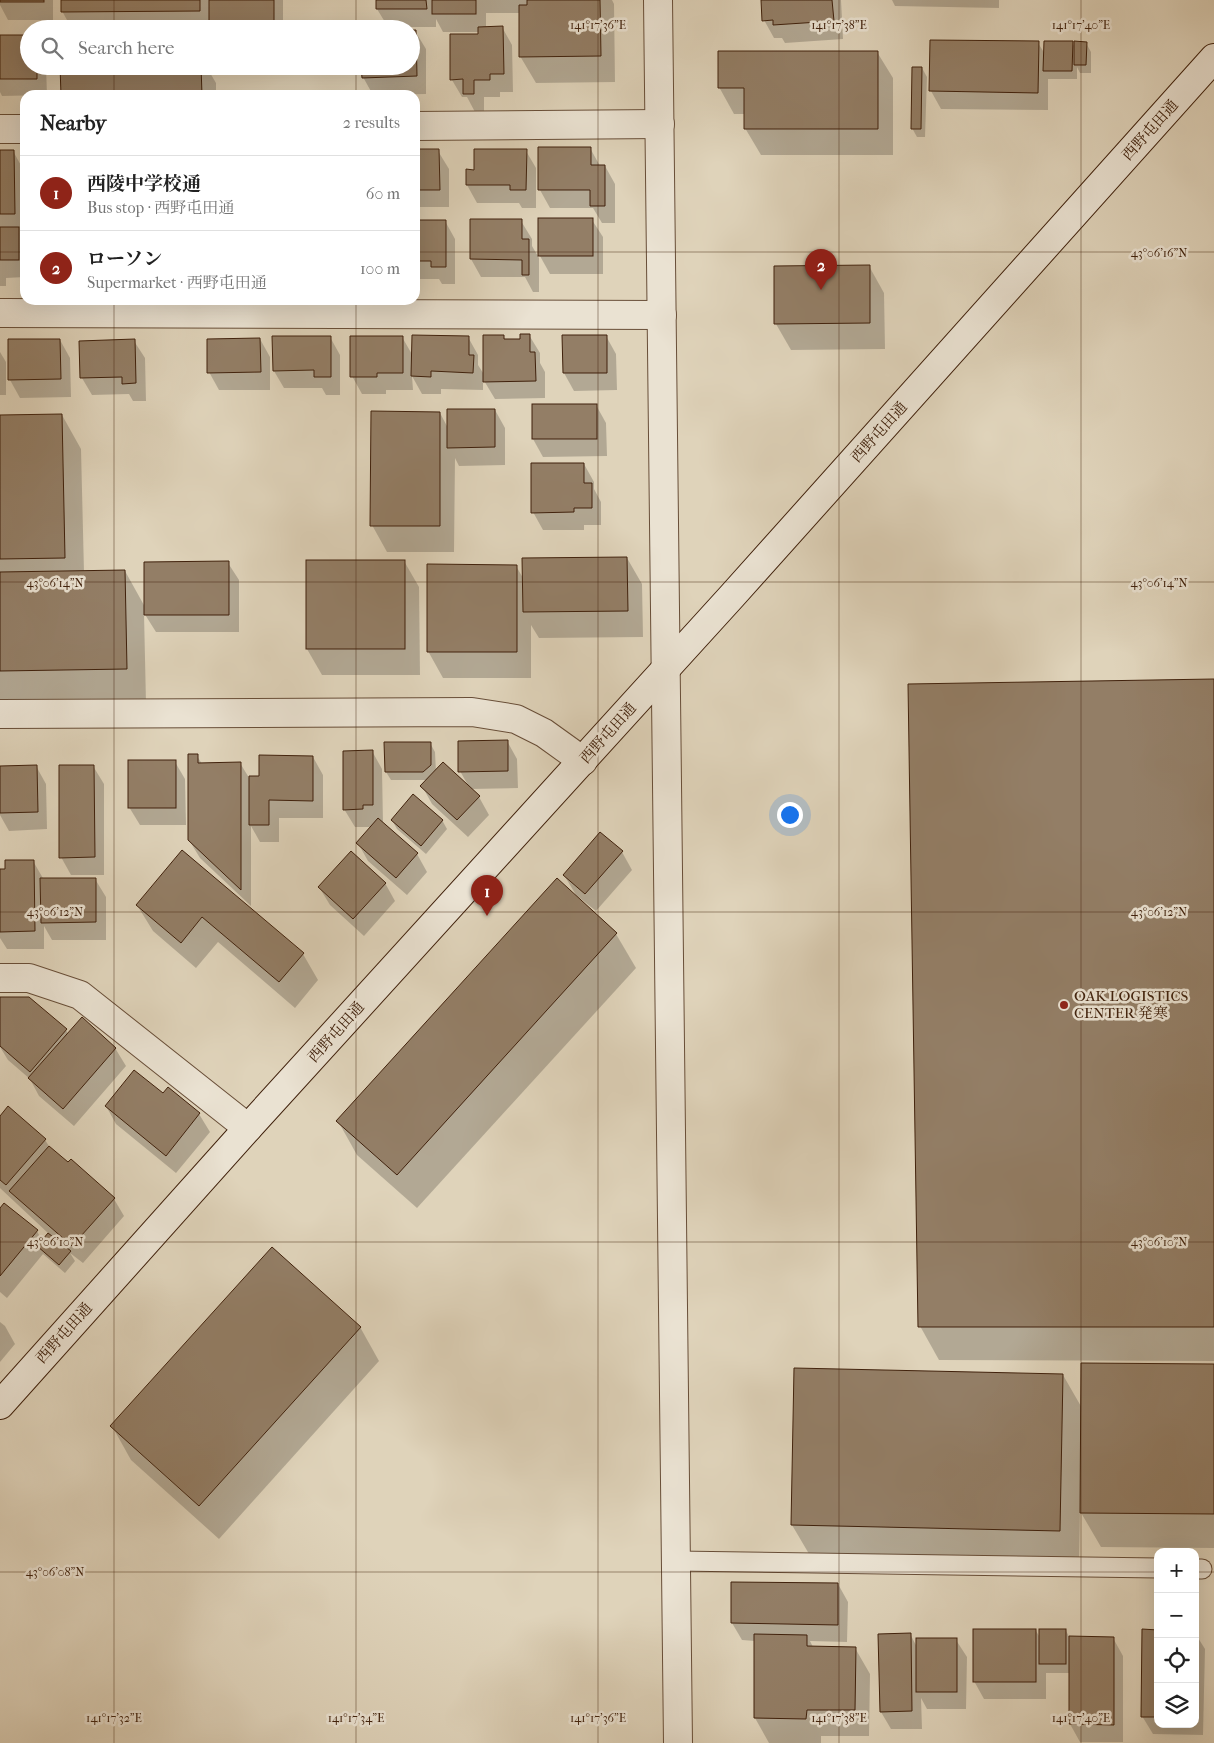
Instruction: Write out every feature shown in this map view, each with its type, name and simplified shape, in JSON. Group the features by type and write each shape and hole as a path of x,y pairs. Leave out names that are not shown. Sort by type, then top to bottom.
{"street":[{"path":"658,0 678,1743"},
{"name":"西野屯田通","path":"0,1404 248,1128 583,762 1214,58"},
{"path":"420,126 660,124"},
{"path":"0,129 20,129"},
{"path":"0,313 662,315"},
{"path":"0,714 472,712 516,719 544,733 583,762"},
{"path":"0,978 29,978 80,995 248,1128"}],"lane":[{"path":"676,1560 1154,1568"}],"building":[{"path":"0,0 44,0 44,2 0,2"},
{"path":"61,0 200,0 200,11 61,12"},
{"path":"209,0 274,0 274,20 209,20"},
{"path":"376,0 426,0 427,9 376,9"},
{"path":"432,0 476,0 476,14 432,14"},
{"path":"527,0 600,0 601,56 519,57 519,5 527,5"},
{"path":"761,0 832,0 834,21 773,25 773,20 762,21"},
{"path":"503,26 504,74 490,74 490,80 474,80 474,94 463,94 463,79 450,80 450,34 478,34 478,27"},
{"path":"0,35 20,35 20,75 37,75 37,79 0,79"},
{"path":"930,40 1039,41 1038,93 929,91"},
{"path":"1044,41 1073,41 1072,71 1043,71"},
{"path":"1074,41 1087,42 1086,65 1074,65"},
{"path":"718,51 878,51 878,129 744,129 744,88 718,88"},
{"path":"912,67 922,67 921,129 911,129"},
{"path":"60,75 201,75 202,90 61,90"},
{"path":"362,75 417,75 417,76 362,78"},
{"path":"538,147 591,147 591,165 605,165 605,206 590,206 590,190 538,190"},
{"path":"420,149 439,149 440,190 420,190"},
{"path":"474,149 527,149 526,190 510,190 510,185 466,185 466,169 474,170"},
{"path":"0,150 14,150 15,214 0,214"},
{"path":"538,218 593,218 593,256 538,256"},
{"path":"470,219 522,219 522,239 529,239 529,275 522,275 522,260 470,259"},
{"path":"420,220 446,220 446,267 431,267 431,261 420,261"},
{"path":"0,227 19,227 19,260 0,260"},
{"path":"870,265 870,323 774,324 774,266"},
{"path":"520,334 530,334 530,352 535,352 536,381 483,382 483,335 504,335 504,339 520,339"},
{"path":"412,335 469,336 469,355 474,355 473,373 431,371 431,377 411,376"},
{"path":"562,335 607,335 607,373 563,373"},
{"path":"272,336 331,336 331,377 314,377 314,370 273,371"},
{"path":"350,336 403,336 403,373 377,373 377,377 350,377"},
{"path":"260,338 261,372 207,373 207,339"},
{"path":"8,339 60,339 61,379 8,380"},
{"path":"135,339 136,383 122,384 122,377 80,378 79,341"},
{"path":"532,404 597,404 597,439 532,439"},
{"path":"447,409 495,409 495,447 447,448"},
{"path":"371,411 440,412 440,526 370,526"},
{"path":"62,414 65,558 0,559 0,415"},
{"path":"531,463 584,463 584,483 592,483 592,508 574,508 574,512 531,513"},
{"path":"627,557 628,611 523,612 522,558"},
{"path":"306,560 405,560 405,649 306,649"},
{"path":"229,561 229,615 144,615 144,562"},
{"path":"427,564 517,565 517,652 427,652"},
{"path":"125,570 127,669 0,671 0,572"},
{"name":"OAK LOGISTICS CENTER 発寒","path":"1214,679 1214,1327 918,1327 908,684"},
{"path":"508,740 508,771 458,772 458,741"},
{"path":"384,742 431,742 431,765 423,772 385,772"},
{"path":"373,750 373,805 363,805 363,809 343,810 343,751"},
{"path":"188,754 198,754 198,763 241,762 241,890 188,840"},
{"path":"259,755 313,756 313,801 269,800 269,825 249,825 249,776 259,776"},
{"path":"128,760 176,760 176,808 128,808"},
{"path":"443,762 480,796 457,820 420,786"},
{"path":"37,765 38,812 0,813 0,766"},
{"path":"59,765 94,765 95,857 59,858"},
{"path":"413,794 443,820 421,846 391,820"},
{"path":"378,818 418,853 396,878 356,843"},
{"path":"600,832 623,851 585,894 563,875"},
{"path":"182,850 304,953 279,982 202,917 181,943 136,905"},
{"path":"351,851 386,883 353,919 318,887"},
{"path":"5,860 34,860 35,931 0,932 0,869 5,869"},
{"path":"40,878 96,878 96,922 41,923"},
{"path":"557,878 617,933 397,1175 336,1121"},
{"path":"0,997 29,997 67,1029 30,1072 0,1046"},
{"path":"82,1017 116,1048 63,1109 28,1078"},
{"path":"134,1070 163,1093 168,1087 200,1113 166,1156 105,1106"},
{"path":"8,1106 46,1139 6,1185 0,1180 0,1116"},
{"path":"49,1146 68,1162 71,1159 115,1198 72,1246 9,1191"},
{"path":"4,1203 38,1230 0,1276 0,1208"},
{"path":"48,1233 71,1251 59,1265 37,1246"},
{"path":"272,1247 361,1327 199,1506 110,1426"},
{"path":"1081,1363 1214,1364 1214,1514 1080,1513"},
{"path":"794,1368 1063,1374 1060,1531 791,1525"},
{"path":"731,1582 838,1583 838,1625 731,1623"},
{"path":"973,1629 1036,1629 1036,1682 973,1682"},
{"path":"1039,1629 1066,1629 1066,1664 1039,1664"},
{"path":"1142,1629 1154,1630 1154,1717 1141,1717"},
{"path":"911,1633 912,1711 880,1712 878,1634"},
{"path":"754,1634 807,1635 807,1646 856,1647 855,1710 807,1710 806,1719 754,1718"},
{"path":"1069,1636 1114,1637 1114,1725 1069,1724"},
{"path":"916,1638 957,1638 957,1692 916,1692"}],"place":[{"name":"ローソン","path":"821,290"},
{"name":"西陵中学校通","path":"487,916"},
{"name":"OAK LOGISTICS CENTER 発寒","path":"1064,1005"}]}
